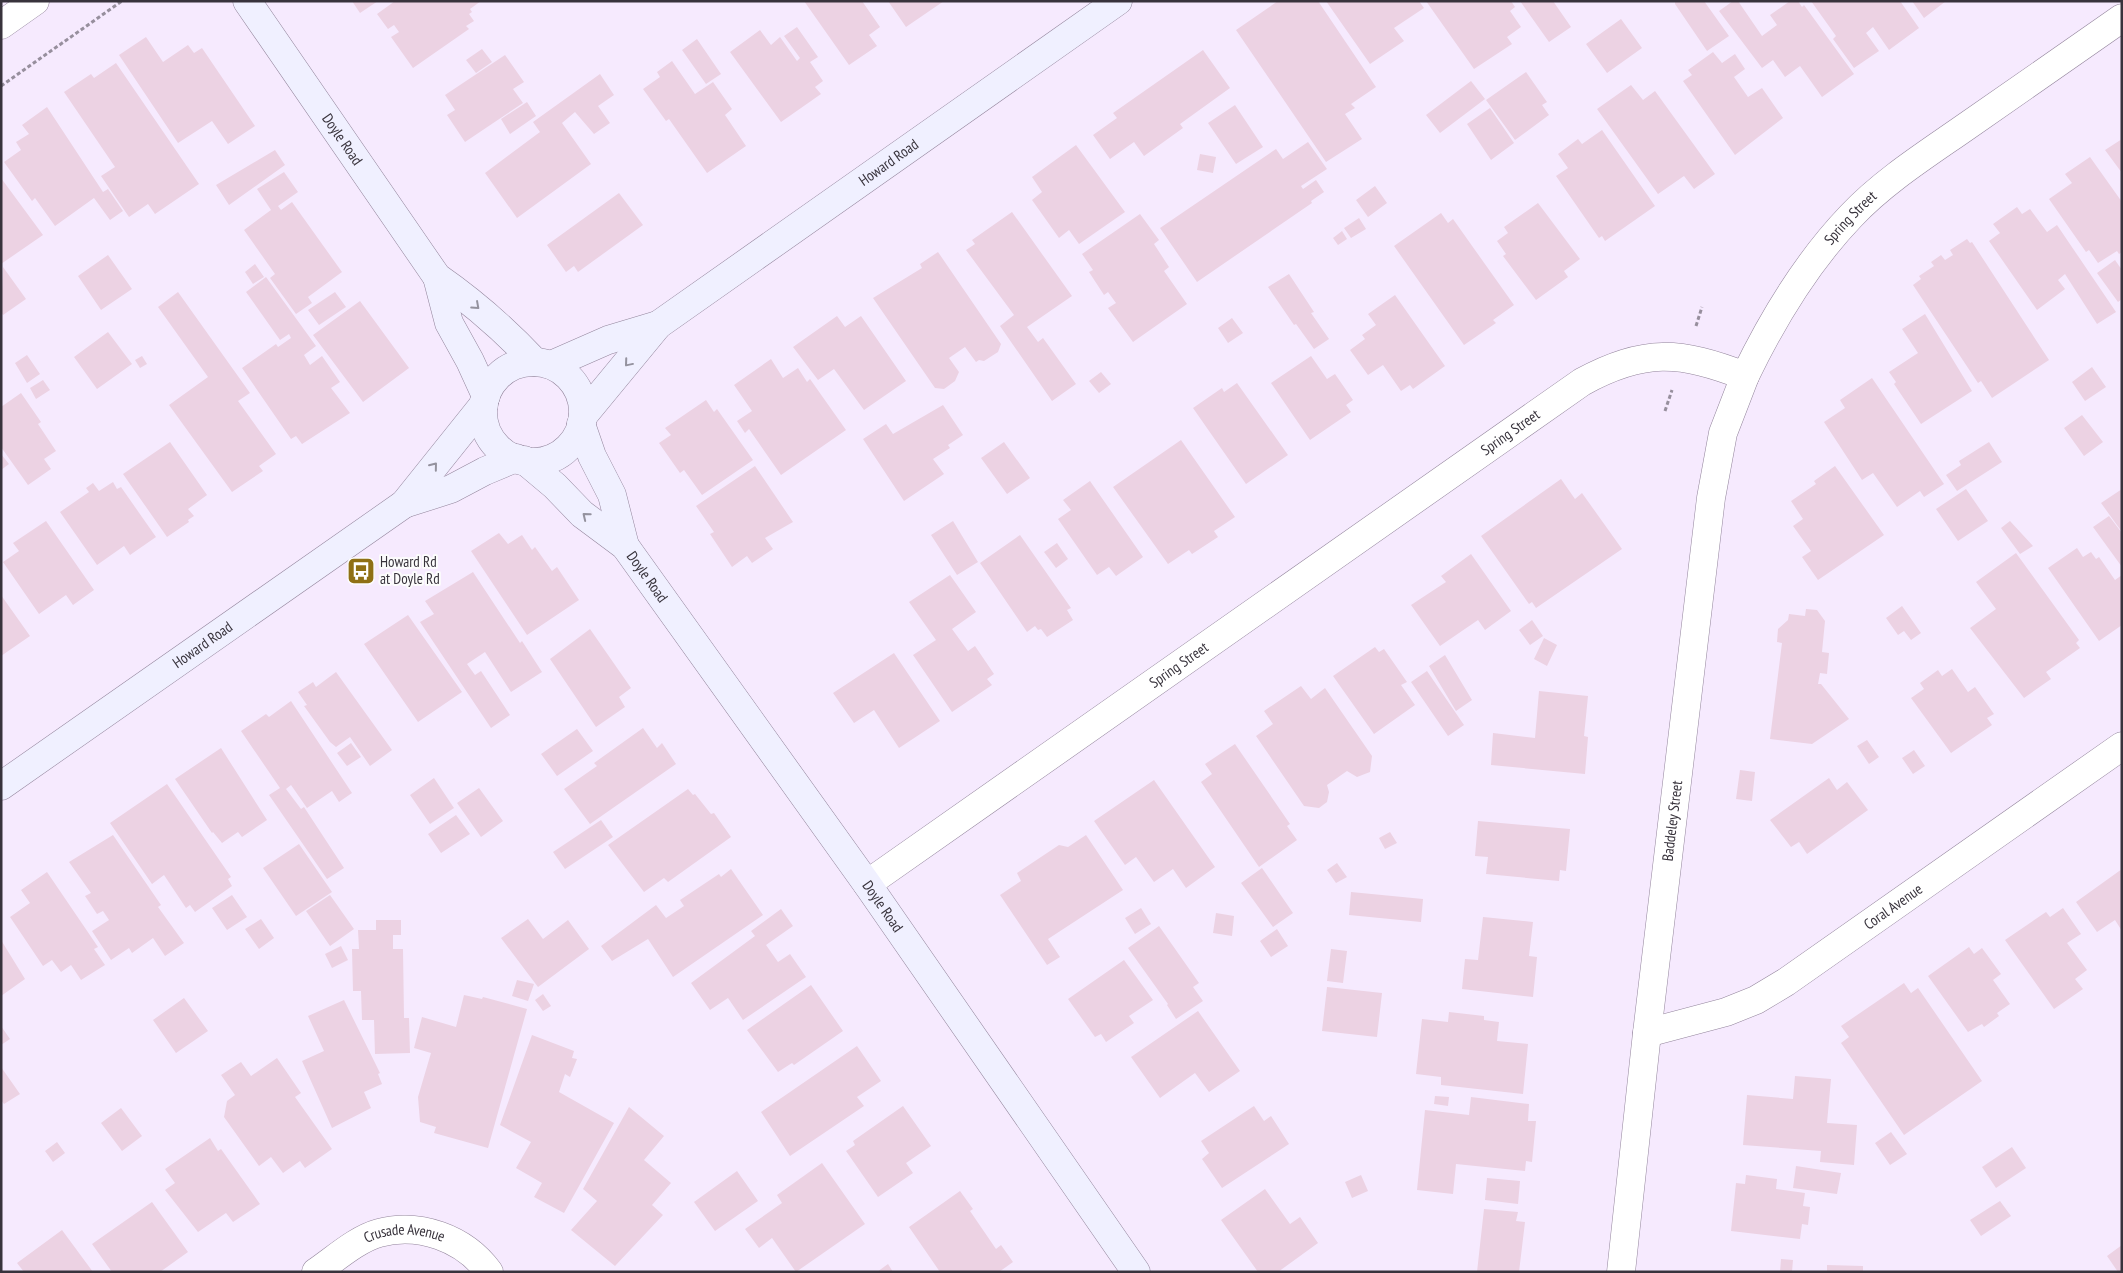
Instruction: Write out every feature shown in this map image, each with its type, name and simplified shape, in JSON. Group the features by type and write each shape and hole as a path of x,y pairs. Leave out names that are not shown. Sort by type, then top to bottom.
{"street":[{"path":"1,25 35,1"},
{"name":"Doyle Road","path":"247,1 437,277 472,302 543,364"},
{"name":"Howard Road","path":"582,420 658,325 1118,1"},
{"name":"Spring Street","path":"867,884 1582,382 1610,367 1631,360 1653,357 1684,358 1712,364 1745,376 1762,341 1807,268 1852,215 1888,183 1930,152 2122,18"},
{"name":"Doyle Road","path":"437,277 449,323 470,361 485,400"},
{"name":"Howard Road","path":"543,364 608,340 658,325"},
{"path":"526,362 543,364 565,374 575,385 582,400 582,420 573,441 560,454 542,461 520,459 501,450 490,437 484,421 485,400 494,380 508,368 526,362"},
{"name":"Baddeley Street","path":"1621,1272 1647,1033 1711,498 1723,433 1745,376"},
{"name":"Howard Road","path":"1,786 404,504 485,400"},
{"name":"Doyle Road","path":"582,420 592,456 612,495 625,546"},
{"name":"Doyle Road","path":"520,459 555,486 582,514 625,546 867,884 1136,1272"},
{"name":"Howard Road","path":"404,504 452,489 485,471 520,459"},
{"name":"Coral Avenue","path":"1647,1033 1726,1012 1756,1000 1786,982 2122,746"},
{"name":"Crusade Avenue","path":"316,1272 351,1248 378,1233 409,1228 451,1238 483,1263 489,1272"}],"path":[{"path":"1,86 122,1"}],"building":[{"path":"352,1 378,1 360,13"},
{"path":"395,1 481,1 470,9 472,12 469,14 474,21 466,26 469,29 413,68 391,37 399,32 394,25 388,29 377,14"},
{"path":"804,1 862,1 880,27 869,35 877,46 849,65"},
{"path":"888,1 944,1 906,27"},
{"path":"1278,1 1318,1 1376,87 1351,104 1355,108 1345,114 1362,139 1326,162 1236,30"},
{"path":"1326,1 1419,1 1424,8 1394,28 1404,41 1370,64"},
{"path":"1426,1 1511,1 1515,7 1510,11 1521,27 1507,37 1512,44 1474,69"},
{"path":"1520,1 1553,1 1571,27 1549,42"},
{"path":"1675,1 1704,1 1729,36 1707,51 1675,4"},
{"path":"1733,1 1738,1 1762,36 1777,25 1770,15 1790,1 1798,1 1802,7 1804,5 1854,74 1822,97 1800,66 1785,77 1773,60 1762,68 1719,11"},
{"path":"1811,1 1900,1 1919,28 1889,50 1873,27 1866,33 1879,51 1854,68 1833,39 1836,36"},
{"path":"1912,1 1946,1 1924,18"},
{"path":"1621,19 1642,48 1607,73 1586,44"},
{"path":"797,27 818,57 810,62 823,81 815,87 821,94 781,122 730,52 760,30 771,45 780,37 797,61 800,58 784,36"},
{"path":"146,37 163,62 188,45 194,53 202,48 255,126 228,144 212,121 178,143 119,55"},
{"path":"697,39 721,74 706,84 682,50"},
{"path":"482,49 492,62 476,73 466,60"},
{"path":"1203,50 1230,88 1180,124 1183,128 1144,156 1134,142 1110,159 1093,135 1117,118 1113,113"},
{"path":"1713,52 1722,63 1735,54 1745,69 1734,77 1748,97 1762,88 1783,118 1735,155 1683,81 1692,75 1688,70"},
{"path":"505,55 524,82 513,89 523,103 465,142 447,115 455,110 445,95"},
{"path":"672,61 695,94 713,82 732,109 725,115 746,146 707,173 669,119 666,121 643,89 660,77 657,72"},
{"path":"116,63 199,184 155,214 148,204 129,217 101,176 115,167 64,92 91,74 94,78"},
{"path":"1526,72 1547,102 1542,105 1549,115 1515,140 1486,100"},
{"path":"600,74 614,95 598,106 610,123 594,134 575,112 562,123 591,164 517,218 485,173 540,132 533,122"},
{"path":"1471,81 1485,99 1440,133 1426,115"},
{"path":"1631,85 1643,100 1655,91 1715,174 1694,189 1684,176 1658,194 1597,109"},
{"path":"527,102 536,116 510,134 501,119"},
{"path":"1235,105 1263,147 1236,164 1208,123"},
{"path":"47,107 103,192 108,189 123,211 110,220 94,198 55,226 35,198 32,201 4,162 21,150 16,142 29,134 22,125"},
{"path":"1490,108 1514,143 1491,160 1467,124"},
{"path":"1602,130 1655,206 1605,241 1602,236 1599,238 1556,176 1568,168 1558,154 1578,139 1582,144"},
{"path":"2122,139 2122,173 2105,150"},
{"path":"1308,142 1327,169 1301,186 1303,189 1316,180 1324,192 1311,201 1312,203 1197,282 1160,228 1276,149 1283,159"},
{"path":"1076,145 1125,212 1079,244 1069,230 1059,238 1032,200 1042,192 1032,177"},
{"path":"275,150 285,165 229,205 216,185"},
{"path":"1200,154 1216,157 1213,173 1197,170"},
{"path":"2090,157 2122,202 2122,252 2119,254 2117,251 2098,263 2089,250 2086,252 2049,199 2072,183 2065,174"},
{"path":"284,172 298,192 278,206 281,210 292,202 342,272 308,297 312,303 296,314 270,278 275,274 244,230 271,210 257,189"},
{"path":"1,178 43,235 1,264"},
{"path":"1375,186 1387,203 1368,217 1356,200"},
{"path":"619,193 643,225 578,272 574,266 566,272 547,245"},
{"path":"1538,203 1580,259 1564,271 1568,277 1536,300 1503,256 1506,254 1497,241 1508,233 1504,227"},
{"path":"2017,207 2022,214 2030,209 2047,232 2057,225 2116,312 2097,324 2065,274 2058,280 2065,289 2037,310 1989,241 2000,233 1993,224"},
{"path":"1012,212 1072,296 1027,327 1038,342 1043,338 1076,384 1052,401 1000,326 1014,315 966,250 975,244 972,240"},
{"path":"1441,213 1448,223 1453,219 1514,305 1493,320 1496,323 1464,345 1394,246"},
{"path":"1140,214 1159,240 1154,244 1169,267 1164,271 1187,304 1133,342 1108,308 1116,303 1108,292 1104,295 1089,272 1093,270 1082,254"},
{"path":"1359,218 1366,229 1351,238 1344,228"},
{"path":"1342,231 1347,239 1338,245 1333,238"},
{"path":"1967,239 1970,243 1972,242 2049,360 1992,398 1981,381 1978,383 1913,285 1921,279 1919,276 1934,266 1931,262 1941,255 1945,260 1953,255 1950,250"},
{"path":"938,252 1001,344 998,352 984,361 979,360 976,362 965,347 949,358 959,372 955,381 944,389 935,388 873,298 922,268 920,264"},
{"path":"108,255 132,289 101,310 78,276"},
{"path":"2115,260 2122,270 2122,299 2118,302 2097,273"},
{"path":"255,264 264,277 253,284 245,272"},
{"path":"3,267 26,299 3,315 1,312"},
{"path":"1289,274 1314,312 1311,313 1329,339 1314,349 1296,324 1294,325 1268,287"},
{"path":"266,277 316,346 304,355 310,365 322,356 340,382 331,388 350,413 302,444 296,436 291,439 242,368 276,344 278,347 291,338 289,334 280,340 246,292"},
{"path":"178,292 250,393 238,401 276,454 259,466 263,471 232,492 169,405 208,377 158,307"},
{"path":"335,292 346,307 319,325 308,310"},
{"path":"1395,295 1445,366 1413,389 1410,385 1401,391 1383,365 1368,375 1350,350 1365,339 1362,335 1376,325 1368,314"},
{"path":"360,301 409,368 363,402 313,335"},
{"path":"1925,314 1972,391 1921,424 1894,384 1896,382 1889,372 1918,353 1902,329"},
{"path":"837,316 845,327 861,316 906,381 864,410 834,369 818,380 793,347"},
{"path":"1232,318 1243,333 1228,343 1218,328"},
{"path":"108,332 132,364 97,389 74,357"},
{"path":"27,355 40,374 27,383 15,363"},
{"path":"142,356 147,364 140,368 135,360"},
{"path":"1311,356 1327,379 1335,374 1353,400 1346,405 1351,412 1310,440 1271,383"},
{"path":"771,359 783,378 798,368 807,382 810,379 846,430 781,475 749,429 745,433 737,421 752,411 734,385"},
{"path":"2092,367 2106,387 2085,401 2072,382"},
{"path":"1101,372 1111,384 1099,393 1089,381"},
{"path":"1872,378 1944,484 1924,497 1920,491 1897,507 1873,473 1862,480 1824,422 1845,408 1840,400"},
{"path":"43,380 50,390 36,399 30,388"},
{"path":"1237,383 1288,455 1246,484 1193,408 1222,388 1224,392"},
{"path":"21,393 41,422 38,424 56,451 44,459 51,469 28,485 1,447 1,407"},
{"path":"706,400 714,412 717,409 753,460 702,495 684,470 680,473 659,443 671,435 665,428"},
{"path":"943,405 963,435 948,445 950,448 933,459 944,474 904,501 863,439 886,424 893,434"},
{"path":"2082,415 2103,442 2084,456 2064,428"},
{"path":"1181,440 1235,517 1214,531 1218,537 1192,554 1189,550 1168,564 1113,487"},
{"path":"170,442 207,495 188,509 194,516 188,520 189,522 167,537 123,474"},
{"path":"1004,442 1030,478 1007,494 981,458"},
{"path":"1989,442 2002,462 1957,491 1946,475 1961,465 1959,461"},
{"path":"1,454 9,464 1,470"},
{"path":"755,466 793,522 765,538 773,549 752,563 747,556 732,567 710,534 714,532 696,506"},
{"path":"1835,466 1884,535 1818,580 1802,557 1811,551 1793,526 1803,519 1791,501 1816,484 1814,481"},
{"path":"1561,479 1575,499 1582,493 1622,549 1536,608 1532,602 1529,604 1481,536"},
{"path":"1090,481 1143,557 1116,576 1109,567 1097,575 1058,519 1071,510 1063,500"},
{"path":"113,482 117,489 121,487 156,537 130,555 124,546 97,565 60,512 89,492 86,488 93,483 99,491"},
{"path":"1966,489 1988,521 1958,541 1936,509"},
{"path":"2122,489 2122,532 2101,503"},
{"path":"2109,516 2122,533 2122,567 2093,527"},
{"path":"46,521 94,590 73,605 66,595 39,614 3,562 19,551 13,543"},
{"path":"953,521 978,562 957,575 931,535"},
{"path":"2010,521 2033,546 2020,554 2001,528"},
{"path":"499,533 508,544 522,535 532,550 535,547 552,571 557,567 579,600 527,635 471,551"},
{"path":"1020,535 1071,608 1067,610 1073,620 1047,637 1041,629 1038,630 1035,626 1027,632 980,563"},
{"path":"1057,543 1068,559 1056,568 1044,552"},
{"path":"2077,548 2083,557 2091,552 2096,559 2099,557 2115,580 2122,575 2122,625 2099,641 2048,568"},
{"path":"2016,553 2079,640 2076,643 2080,648 2046,672 2051,679 2024,698 1970,628 1996,609 1976,582"},
{"path":"1471,554 1511,611 1485,630 1478,620 1440,646 1411,605 1446,582 1441,576"},
{"path":"473,572 520,643 522,641 542,672 511,692 485,652 467,664 475,675 481,671 510,715 491,728 420,622 434,614 425,601"},
{"path":"950,575 976,612 952,629 968,651 975,646 994,674 987,679 992,685 952,712 913,655 936,640 909,602"},
{"path":"1,595 30,636 1,656"},
{"path":"1902,606 1921,633 1911,640 1904,631 1898,635 1886,618"},
{"path":"1806,609 1817,610 1825,621 1822,652 1829,653 1827,674 1820,673 1818,684 1821,684 1849,719 1812,744 1770,739 1782,643 1777,642 1778,629 1788,620 1789,614 1805,616"},
{"path":"408,615 462,692 418,722 364,644"},
{"path":"1532,620 1543,636 1530,645 1519,630"},
{"path":"590,629 631,688 619,697 625,707 596,727 550,659"},
{"path":"1544,638 1557,645 1547,666 1534,659"},
{"path":"1375,647 1379,652 1384,649 1407,682 1401,685 1415,705 1374,734 1333,676"},
{"path":"894,653 940,721 899,748 874,710 854,723 833,693"},
{"path":"1445,655 1472,700 1456,711 1429,666"},
{"path":"1952,669 1968,692 1975,687 1994,714 1987,718 1992,725 1951,753 1911,698 1924,689 1920,683 1938,670 1942,676"},
{"path":"1427,671 1464,725 1448,736 1411,682"},
{"path":"336,672 392,750 370,766 350,737 336,747 330,742 304,706 307,705 298,692 313,682 316,687"},
{"path":"1301,686 1311,699 1325,688 1372,756 1370,772 1357,777 1347,771 1327,785 1329,792 1327,802 1319,808 1304,806 1256,736 1273,724 1264,711"},
{"path":"1539,691 1588,696 1584,736 1588,737 1585,774 1491,765 1493,733 1535,738"},
{"path":"291,701 352,793 339,802 332,791 307,808 291,785 286,789 301,809 304,807 344,868 327,879 269,795 280,788 241,731 266,714 269,717"},
{"path":"643,728 657,748 662,743 676,764 590,824 564,789 597,766 594,763"},
{"path":"577,729 593,751 557,776 541,754"},
{"path":"1867,740 1879,757 1869,764 1857,746"},
{"path":"351,743 361,757 347,766 337,753"},
{"path":"1235,744 1290,824 1287,826 1297,840 1259,867 1201,782 1212,774 1205,764"},
{"path":"221,748 267,820 242,837 238,832 222,843 212,833 175,779"},
{"path":"1914,750 1925,766 1913,774 1902,758"},
{"path":"1740,770 1755,772 1752,801 1736,799"},
{"path":"434,778 454,808 430,824 410,795"},
{"path":"1829,778 1837,790 1847,782 1868,810 1807,854 1799,842 1791,847 1770,820"},
{"path":"1154,780 1215,867 1186,888 1173,869 1154,882 1136,857 1125,865 1094,821"},
{"path":"167,784 231,877 228,879 232,886 195,912 190,905 186,908 164,875 152,884 110,823"},
{"path":"479,788 503,821 481,837 457,803"},
{"path":"688,789 693,795 695,794 711,814 714,813 731,837 668,882 664,878 644,892 608,845"},
{"path":"456,815 470,834 441,853 428,834"},
{"path":"601,820 613,837 565,869 553,852"},
{"path":"1478,821 1570,829 1566,871 1560,870 1559,881 1486,874 1488,857 1475,856"},
{"path":"1390,832 1397,843 1385,849 1379,838"},
{"path":"113,835 161,905 158,907 184,943 165,956 153,938 132,953 129,948 111,960 92,931 109,920 103,911 97,914 85,896 91,893 69,862"},
{"path":"1086,835 1123,890 1048,939 1060,957 1047,965 1000,895 1021,881 1017,873 1059,845 1068,847"},
{"path":"299,844 332,892 296,916 263,868"},
{"path":"1337,863 1347,877 1336,883 1327,870"},
{"path":"1262,868 1293,913 1273,927 1241,883"},
{"path":"731,869 763,915 673,977 648,939 612,961 601,946 656,905 666,918 684,906 680,900 719,874 721,877"},
{"path":"2122,869 2122,931 2115,920 2097,932 2076,902"},
{"path":"47,872 98,947 94,949 105,965 81,980 71,965 61,972 52,960 43,966 10,917 30,903 21,890"},
{"path":"1351,892 1423,899 1421,922 1349,915"},
{"path":"232,895 247,917 227,930 212,908"},
{"path":"330,895 354,929 330,946 306,911"},
{"path":"1141,908 1151,924 1135,934 1125,918"},
{"path":"2063,908 2081,934 2067,943 2087,970 2075,979 2083,989 2054,1009 2005,940 2046,912 2050,917"},
{"path":"781,909 793,926 766,945 778,962 790,954 806,977 743,1020 728,998 710,1010 691,983 755,936 751,931"},
{"path":"1216,913 1234,916 1232,936 1213,933"},
{"path":"1483,917 1533,922 1529,956 1537,957 1533,997 1462,989 1465,959 1478,960"},
{"path":"261,919 274,938 259,949 245,929"},
{"path":"528,919 543,939 568,920 589,949 538,987 501,938"},
{"path":"376,920 401,920 401,935 393,935 393,949 403,949 404,1018 409,1018 410,1053 375,1054 374,1020 362,1020 361,991 353,991 352,949 359,949 358,930 376,930"},
{"path":"1159,926 1199,983 1193,987 1203,1001 1176,1019 1168,1004 1128,948"},
{"path":"1277,929 1288,946 1271,957 1260,941"},
{"path":"1,940 25,979 1,996"},
{"path":"341,946 348,960 332,968 325,954"},
{"path":"1969,947 1974,954 1982,948 2001,974 1993,980 2010,1004 1997,1013 1999,1016 1984,1027 1982,1024 1968,1032 1928,976"},
{"path":"1331,949 1347,951 1343,983 1327,981"},
{"path":"1124,960 1153,1000 1129,1016 1134,1023 1106,1042 1101,1034 1095,1037 1068,999"},
{"path":"517,980 534,984 528,1001 512,996"},
{"path":"1904,983 1911,993 1918,988 1982,1081 1904,1135 1841,1043 1849,1037 1841,1026"},
{"path":"811,985 843,1031 794,1065 792,1063 778,1072 747,1030"},
{"path":"1327,987 1382,993 1377,1037 1322,1031"},
{"path":"543,994 551,1006 543,1011 535,1000"},
{"path":"464,995 482,999 483,997 527,1009 488,1148 434,1133 436,1127 420,1122 418,1097 431,1053 414,1048 422,1017 456,1027"},
{"path":"184,998 208,1031 176,1053 153,1020"},
{"path":"344,1000 380,1073 378,1074 382,1084 364,1092 371,1108 332,1128 302,1061 324,1051 308,1016"},
{"path":"1198,1011 1240,1071 1209,1092 1195,1073 1160,1098 1131,1057"},
{"path":"1449,1012 1484,1016 1484,1020 1499,1022 1497,1041 1528,1044 1523,1094 1441,1085 1441,1077 1416,1074 1422,1019 1448,1022"},
{"path":"1,1026 10,1039 1,1045"},
{"path":"532,1035 574,1051 572,1058 577,1059 570,1077 565,1074 559,1092 614,1123 564,1213 534,1197 542,1183 516,1168 531,1142 500,1125"},
{"path":"857,1046 881,1081 857,1097 864,1106 790,1156 761,1112"},
{"path":"277,1058 301,1093 295,1097 332,1149 305,1168 300,1161 283,1173 271,1157 259,1166 224,1117 227,1101 235,1095 221,1075 241,1062 251,1076"},
{"path":"1,1067 20,1094 4,1104 1,1100"},
{"path":"1795,1076 1831,1079 1827,1123 1857,1125 1854,1165 1820,1162 1821,1151 1743,1145 1747,1095 1793,1099"},
{"path":"1435,1096 1449,1097 1448,1106 1434,1104"},
{"path":"1471,1097 1529,1104 1528,1121 1536,1121 1532,1162 1526,1161 1525,1171 1456,1164 1453,1194 1417,1190 1425,1110 1469,1115"},
{"path":"903,1106 931,1146 906,1163 913,1173 878,1197 846,1151 855,1145 853,1141"},
{"path":"1254,1106 1264,1121 1271,1116 1289,1144 1222,1188 1202,1159 1209,1153 1201,1141"},
{"path":"629,1107 664,1136 644,1160 671,1183 652,1205 663,1215 615,1266 571,1230 597,1201 583,1189"},
{"path":"121,1108 142,1136 122,1151 101,1123"},
{"path":"1891,1132 1907,1154 1890,1165 1875,1143"},
{"path":"210,1138 218,1151 221,1149 260,1204 233,1222 226,1213 198,1232 165,1190 175,1183 165,1169"},
{"path":"57,1142 65,1153 53,1162 45,1151"},
{"path":"2012,1147 2026,1168 1996,1188 1982,1167"},
{"path":"822,1163 865,1224 796,1272 772,1238 759,1248 745,1229 782,1203 777,1195"},
{"path":"1796,1166 1841,1173 1837,1194 1793,1188"},
{"path":"737,1171 758,1201 715,1231 694,1202"},
{"path":"1361,1175 1368,1191 1352,1198 1345,1182"},
{"path":"1746,1175 1777,1179 1776,1189 1805,1193 1803,1206 1810,1207 1808,1225 1802,1224 1800,1239 1731,1231 1736,1183 1745,1184"},
{"path":"1487,1178 1520,1181 1518,1204 1485,1200"},
{"path":"1265,1189 1290,1224 1300,1217 1318,1243 1278,1272 1258,1272 1221,1220"},
{"path":"960,1191 973,1209 970,1211 996,1249 1001,1245 1013,1262 999,1272 940,1272 909,1227"},
{"path":"2000,1201 2011,1216 1981,1236 1970,1220"},
{"path":"152,1202 188,1252 160,1272 112,1272 92,1244"},
{"path":"1484,1209 1518,1212 1516,1221 1525,1222 1519,1272 1477,1272"},
{"path":"62,1230 93,1272 24,1272 17,1263"},
{"path":"2122,1245 2122,1272 2118,1272 2107,1256"},
{"path":"1781,1259 1793,1260 1792,1272 1780,1272"},
{"path":"888,1264 893,1272 877,1272"},
{"path":"1827,1265 1863,1266 1863,1272 1827,1272"}],"place":[{"name":"Howard Rd at Doyle Rd","path":"361,571"}]}
